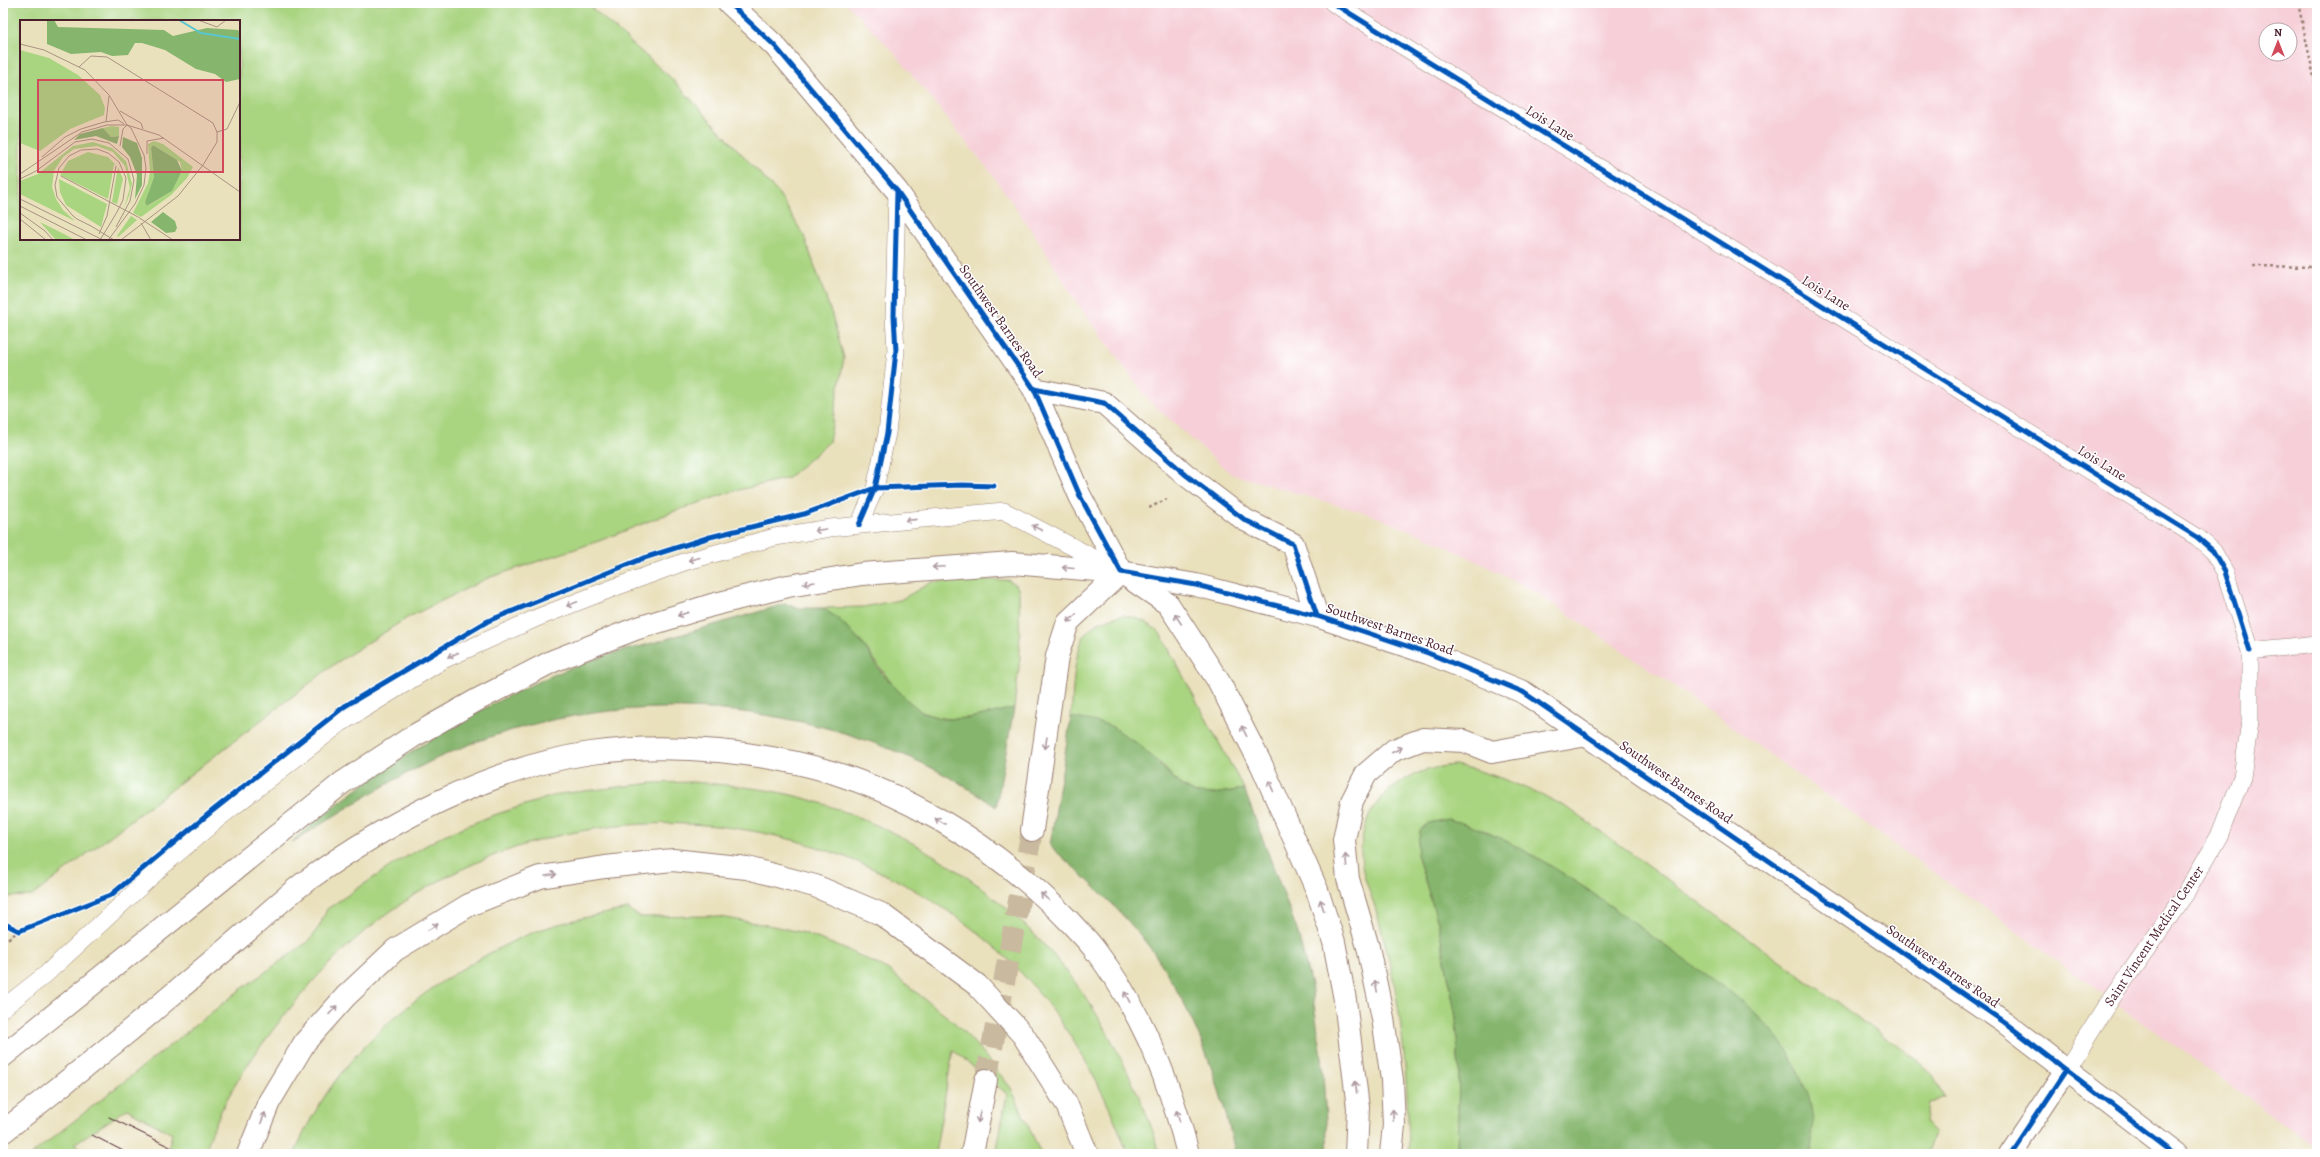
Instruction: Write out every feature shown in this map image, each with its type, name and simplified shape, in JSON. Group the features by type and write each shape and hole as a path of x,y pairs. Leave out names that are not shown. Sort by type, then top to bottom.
{"main road":[{"name":"Southwest Barnes Road","path":"728,3 775,46 897,191 1034,389 1080,496 1121,572 1196,585 1317,616 1428,653 1523,692 2004,1022 2176,1154"},
{"path":"1034,389 1104,404 1186,475 1245,520 1293,544 1317,616"},
{"path":"3,1056 342,783 412,737 477,700 553,661 635,629 712,605 788,586 862,574 1012,563 1121,572 1168,604 1215,676 1262,766 1317,890 1334,942 1346,1000 1358,1108 1356,1154"},
{"path":"1032,830 1057,656 1068,622 1121,572"},
{"path":"1390,1154 1394,1125 1392,1088 1383,1018 1368,947 1348,879 1344,840 1352,800 1366,774 1394,750 1423,739 1464,741 1492,752 1587,735"},
{"path":"3,1132 142,1020 303,884 357,847 417,813 473,786 540,765 591,753 684,748 784,760 843,774 898,796 957,830 1004,862 1052,904 1094,947 1125,993 1156,1054 1179,1116 1188,1154"},
{"path":"248,1154 269,1102 305,1042 346,996 395,950 469,905 540,877 605,867 673,860 747,868 815,886 881,914 977,985 1023,1035 1066,1103 1087,1154"},
{"path":"2010,1154 2066,1070"},
{"path":"972,1154 986,1080"}],"lane":[{"name":"Lois Lane","path":"1333,3 2197,537 2213,551 2225,572 2250,651"},
{"path":"859,525 874,488 887,433 896,352 894,316 897,191"},
{"path":"3,1008 45,976 165,864 261,785 341,723 443,660 539,617 684,562 775,537 859,525 1004,511 1121,572"},
{"path":"2250,651 2317,644"},
{"name":"Saint Vincent Medical Center","path":"2066,1070 2107,1005 2186,893 2219,836 2232,807 2242,777 2247,749 2251,686 2250,651"}],"path":[{"path":"2298,3 2317,91"},
{"path":"2253,266 2317,267"},
{"path":"1149,508 1169,499"},
{"path":"3,942 19,931 26,929"}],"shaded area":[{"path":"846,3 2317,3 2317,1148 1676,687 1538,594 1431,539 1372,515 1231,474 1150,402 1075,300 1039,241 992,174 896,55"}],"green space":[{"path":"3,3 586,3 671,78 779,194 804,236 832,315 844,358 829,442 788,478 731,492 675,511 599,541 488,578 407,618 336,663 32,896 3,897"},
{"path":"1008,580 1017,586 1019,592 1020,659 1014,708 969,718 957,719 935,717 924,713 908,702 851,631 823,608 863,607 900,600 932,582"},
{"path":"785,604 798,608 823,608 840,620 865,647 882,673 906,699 923,713 944,719 970,718 1014,708 996,807 937,771 873,742 804,723 734,711 662,708 591,713 522,727 456,750 392,781 291,843 324,814 390,766 458,723 494,703 569,669 606,656"},
{"path":"1123,615 1143,621 1160,633 1244,789 1213,794 1196,793 1179,784 1159,762 1071,717 1074,673 1082,640 1087,632 1094,626"},
{"path":"1071,717 1102,723 1113,727 1141,746 1179,784 1196,793 1213,794 1244,789 1297,930 1311,985 1322,1057 1328,1154 1235,1154 1223,1104 1207,1056 1187,1010 1162,965 1138,932 1110,902 1050,846"},
{"path":"1455,765 1499,777 1568,808 1922,1064 1933,1076 1944,1097 1928,1104 1925,1122 1935,1133 1927,1154 1810,1154 1812,1148 1590,891 1483,830 1417,854 1438,923 1456,1017 1459,1075 1457,1154 1409,1154 1405,1071 1398,1009 1384,941 1363,871 1361,844 1365,825 1373,808 1385,794 1399,783 1416,774 1435,768"},
{"path":"693,782 745,787 798,796 832,807 902,837 935,856 968,878 998,901 1027,927 1053,955 1089,1003 1111,1040 1132,1082 1148,1117 1160,1154 1128,1154 1105,1098 1091,1071 1075,1044 1040,994 1020,971 998,950 916,891 828,851 734,828 640,824 546,839 457,872 374,924 302,994 258,1049 232,1089 221,1110 205,1154 167,1154 172,1134 127,1109 74,1144 93,1154 32,1154 240,990 309,941 320,925 327,909 394,864 444,835 491,816 559,794 652,783"},
{"path":"1448,819 1479,829 1510,843 1571,878 1720,985 1745,1004 1767,1024 1794,1063 1807,1091 1813,1121 1813,1137 1810,1154 1457,1154 1459,1075 1456,1017 1438,923 1417,854 1420,830 1428,823"},
{"path":"628,909 640,917 714,916 804,933 850,951 887,969 955,1023 977,1046 1011,1088 1041,1154 996,1154 1007,1094 953,1050 935,1154 294,1154 309,1123 326,1094 345,1068 390,1021 416,1000 472,963 519,938 559,924"}],"tunnel":[{"path":"986,1080 1032,830"}],"tram line":[{"path":"109,1117 172,1148"},
{"path":"92,1135 129,1154"}],"cycle path":[{"path":"729,3 775,46 897,191 1034,389 1080,496 1121,572 1196,585 1317,616 1428,653 1523,692 2004,1022 2176,1154"},
{"path":"1333,3 2197,537 2213,551 2225,572 2250,651"},
{"path":"859,525 875,488 887,433 896,351 894,316 897,191"},
{"path":"1034,389 1104,403 1186,475 1245,520 1293,544 1317,616"},
{"path":"3,923 19,931 111,895 211,812 345,706 488,621 644,558 710,537 804,514 875,488 962,485 994,486"},
{"path":"2010,1154 2066,1070"}]}
